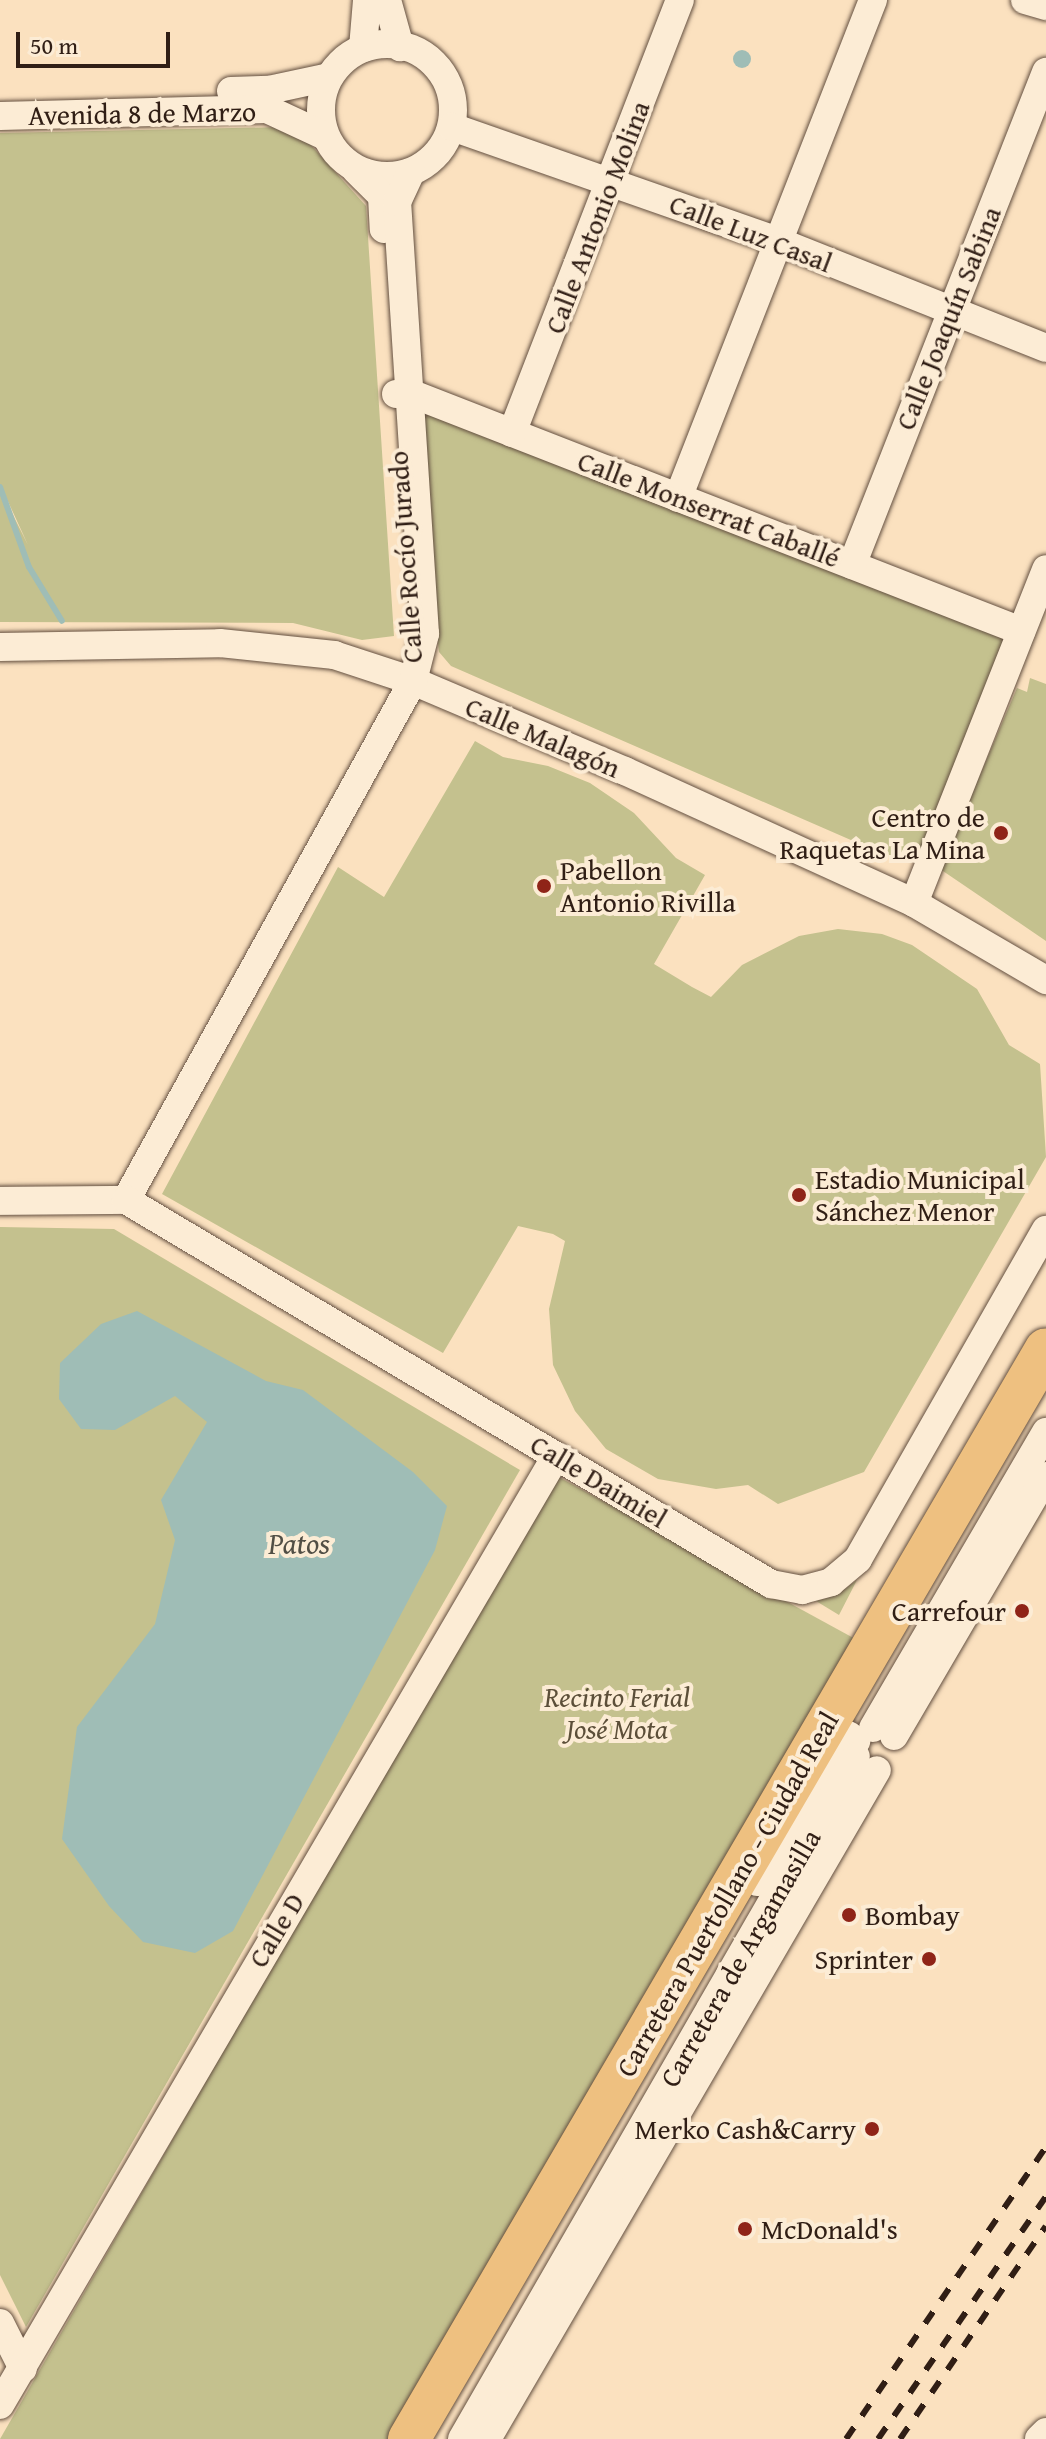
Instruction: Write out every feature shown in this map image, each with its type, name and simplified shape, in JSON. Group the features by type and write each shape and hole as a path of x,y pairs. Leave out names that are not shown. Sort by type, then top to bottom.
{"highway":[{"name":"Carretera Puertollano - Ciudad Real","path":"409,2439 1046,1349"}],"street":[{"path":"363,48 367,0"},
{"path":"387,0 400,47"},
{"name":"Calle Antonio Molina","path":"512,433 680,0"},
{"path":"678,498 873,0"},
{"path":"1025,0 1046,6"},
{"path":"400,47 434,63 447,82 452,127 431,160 411,172 388,177 356,170 325,136 321,99 329,77 363,48 400,47"},
{"name":"Calle Joaquín Sabina","path":"852,565 1046,72"},
{"name":"Avenida 8 de Marzo","path":"0,97 269,90 329,77"},
{"name":"Avenida 8 de Marzo","path":"0,116 267,109 325,136"},
{"name":"Calle Luz Casal","path":"452,127 611,180 777,241 1046,348"},
{"name":"Calle Rocío Jurado","path":"356,170 382,196 403,394"},
{"name":"Calle Rocío Jurado","path":"411,172 397,202 413,681"},
{"name":"Calle Monserrat Caballé","path":"403,394 512,433 1021,631"},
{"path":"914,903 1046,569"},
{"name":"Calle Malagón","path":"0,647 220,643 334,655 413,681 914,903 1046,980"},
{"path":"0,1201 126,1200 413,681"},
{"name":"Calle Daimiel","path":"126,1200 771,1584 802,1590 831,1582 858,1559 1046,1230"},
{"name":"Carretera de Argamasilla","path":"487,2439 837,1815 871,1746 1046,1432"},
{"name":"Calle D","path":"0,2405 182,2087 556,1456"},
{"name":"Carretera de Argamasilla","path":"871,1746 1046,1476"},
{"name":"Carretera de Argamasilla","path":"705,1931 745,1902 849,1736 871,1746"},
{"name":"Carretera de Argamasilla","path":"462,2439 837,1815"},
{"path":"0,2323 23,2369"},
{"path":"1039,2439 1046,2432"}],"green space":[{"path":"285,127 310,144 366,206 394,636 362,640 293,623 0,622 0,489 28,545 0,484 0,133"},
{"path":"410,393 1021,631 930,863 910,856 899,861 451,666 439,652"},
{"name":"Centro de Raquetas La Mina","path":"1030,678 1046,684 1046,941 940,869 1017,688 1027,692"},
{"path":"475,741 503,757 548,766 590,783 634,813 676,858 705,875 654,964 692,987 711,997 742,965 799,936 838,929 882,934 912,945 977,989 1009,1045 1040,1064 1046,1157 864,1472 778,1504 748,1485 716,1489 658,1479 606,1449 575,1411 553,1365 549,1309 565,1241 553,1234 518,1226 443,1353 162,1194 338,867 384,897"},
{"path":"0,1227 114,1229 520,1470 26,2327 0,2275"},
{"name":"Recinto Ferial José Mota","path":"555,1475 859,1641 390,2439 0,2439"},
{"path":"857,1580 839,1615 816,1601 838,1594"}],"water":[{"path":"738,50 746,50 751,59 749,66 738,68 733,63 733,55"},
{"name":"Patos","path":"137,1311 266,1381 303,1390 413,1472 447,1506 435,1550 233,1931 195,1953 143,1942 109,1906 62,1839 77,1727 155,1624 175,1540 161,1500 207,1422 175,1396 115,1430 81,1429 59,1399 60,1363 101,1324"}],"waterway":[{"path":"0,487 29,567 62,621"}],"railway":[{"path":"846,2439 1046,2147"},
{"path":"878,2439 1046,2196"},
{"path":"900,2439 1046,2226"}],"place":[{"name":"Centro de Raquetas La Mina","path":"1001,833"},
{"name":"Pabellon Antonio Rivilla","path":"544,886"},
{"name":"Estadio Municipal Sánchez Menor","path":"799,1195"},
{"name":"Carrefour","path":"1022,1611"},
{"name":"Bombay","path":"849,1915"},
{"name":"Sprinter","path":"929,1959"},
{"name":"Merko Cash&Carry","path":"872,2129"},
{"name":"McDonald's","path":"745,2229"}]}
